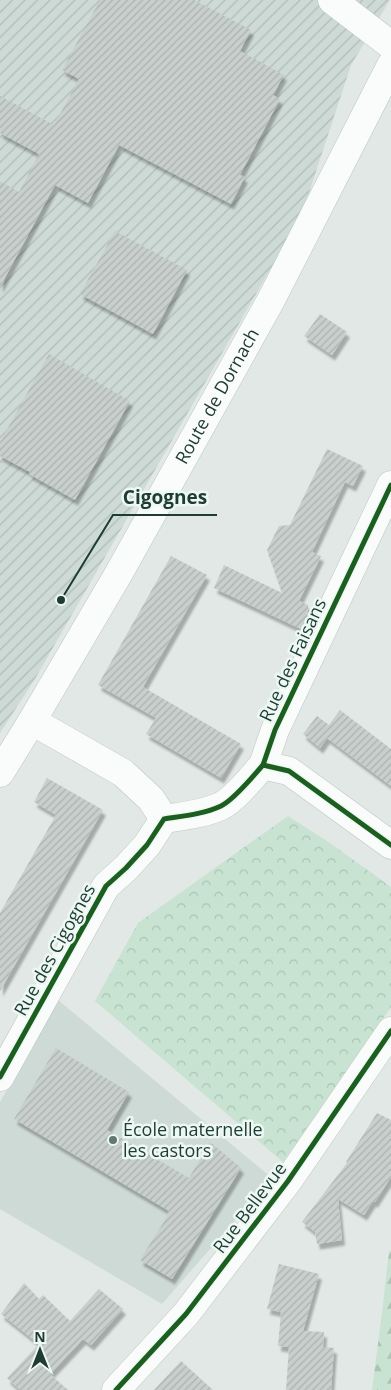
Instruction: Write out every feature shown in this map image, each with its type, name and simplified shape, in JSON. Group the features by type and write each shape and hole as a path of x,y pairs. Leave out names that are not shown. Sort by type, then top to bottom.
{"street":[{"path":"332,0 391,45"},
{"name":"Route de Dornach","path":"0,773 119,573 271,300 391,65"},
{"name":"Rue des Faisans","path":"263,765 275,730 391,485"},
{"path":"32,721 123,773 151,799 164,819 199,813 223,805 246,785 263,765 290,771 391,845"},
{"name":"Rue des Cigognes","path":"0,1077 106,886 147,845 164,819"},
{"name":"Rue Bellevue","path":"116,1390 186,1314 258,1221 288,1181 391,1031"}],"shaded area":[{"path":"0,0 390,0 351,65 302,214 35,679 0,733"},
{"name":"École maternelle les castors","path":"58,1000 272,1178 162,1304 0,1209 0,1102"}],"green space":[{"path":"288,816 330,843 391,887 391,1007 283,1162 95,1001 138,923"},
{"path":"389,1251 391,1251 391,1390 372,1390 383,1305"}],"building":[{"path":"100,0 194,0 251,30 240,51 284,75 273,95 280,99 240,175 245,177 231,204 119,145 88,203 55,185 0,287 0,181 19,192 39,154 0,133 0,96 54,125 79,79 62,70"},
{"path":"115,231 187,270 153,334 80,294"},
{"path":"320,314 347,332 332,355 304,336"},
{"path":"49,354 130,401 75,500 0,456 0,442"},
{"path":"327,449 363,466 353,486 345,482 312,552 321,556 299,601 308,605 308,614 301,629 214,588 224,565 282,593 267,550 279,526 290,525"},
{"path":"171,556 207,575 143,687 241,744 221,778 146,734 156,718 98,685"},
{"path":"340,710 391,749 391,786 327,738 320,748 303,734 317,716 329,725"},
{"path":"47,778 103,810 0,991 0,913 56,815 34,802"},
{"path":"56,1048 129,1092 107,1130 189,1178 210,1142 241,1168 172,1279 140,1260 169,1211 14,1119"},
{"path":"377,1113 391,1120 391,1177 364,1215 338,1199 342,1240 317,1244 315,1232 302,1222 347,1163"},
{"path":"279,1264 319,1274 303,1331 324,1332 323,1347 334,1348 331,1390 286,1390 289,1347 278,1346 281,1312 267,1309"},
{"path":"24,1283 39,1299 43,1295 70,1321 99,1289 123,1309 91,1345 83,1339 50,1374 68,1390 20,1390 7,1378 39,1344 1,1314"},
{"path":"181,1361 213,1390 154,1390"}],"cycle path":[{"path":"391,485 275,730 263,765 289,771 391,845"},
{"path":"0,1077 106,886 147,845 164,819 201,813 221,806 238,793 263,765"},
{"path":"116,1390 186,1314 288,1181 391,1031"}],"place":[{"name":"Cigognes","path":"61,600"},
{"name":"École maternelle les castors","path":"113,1140"}]}
